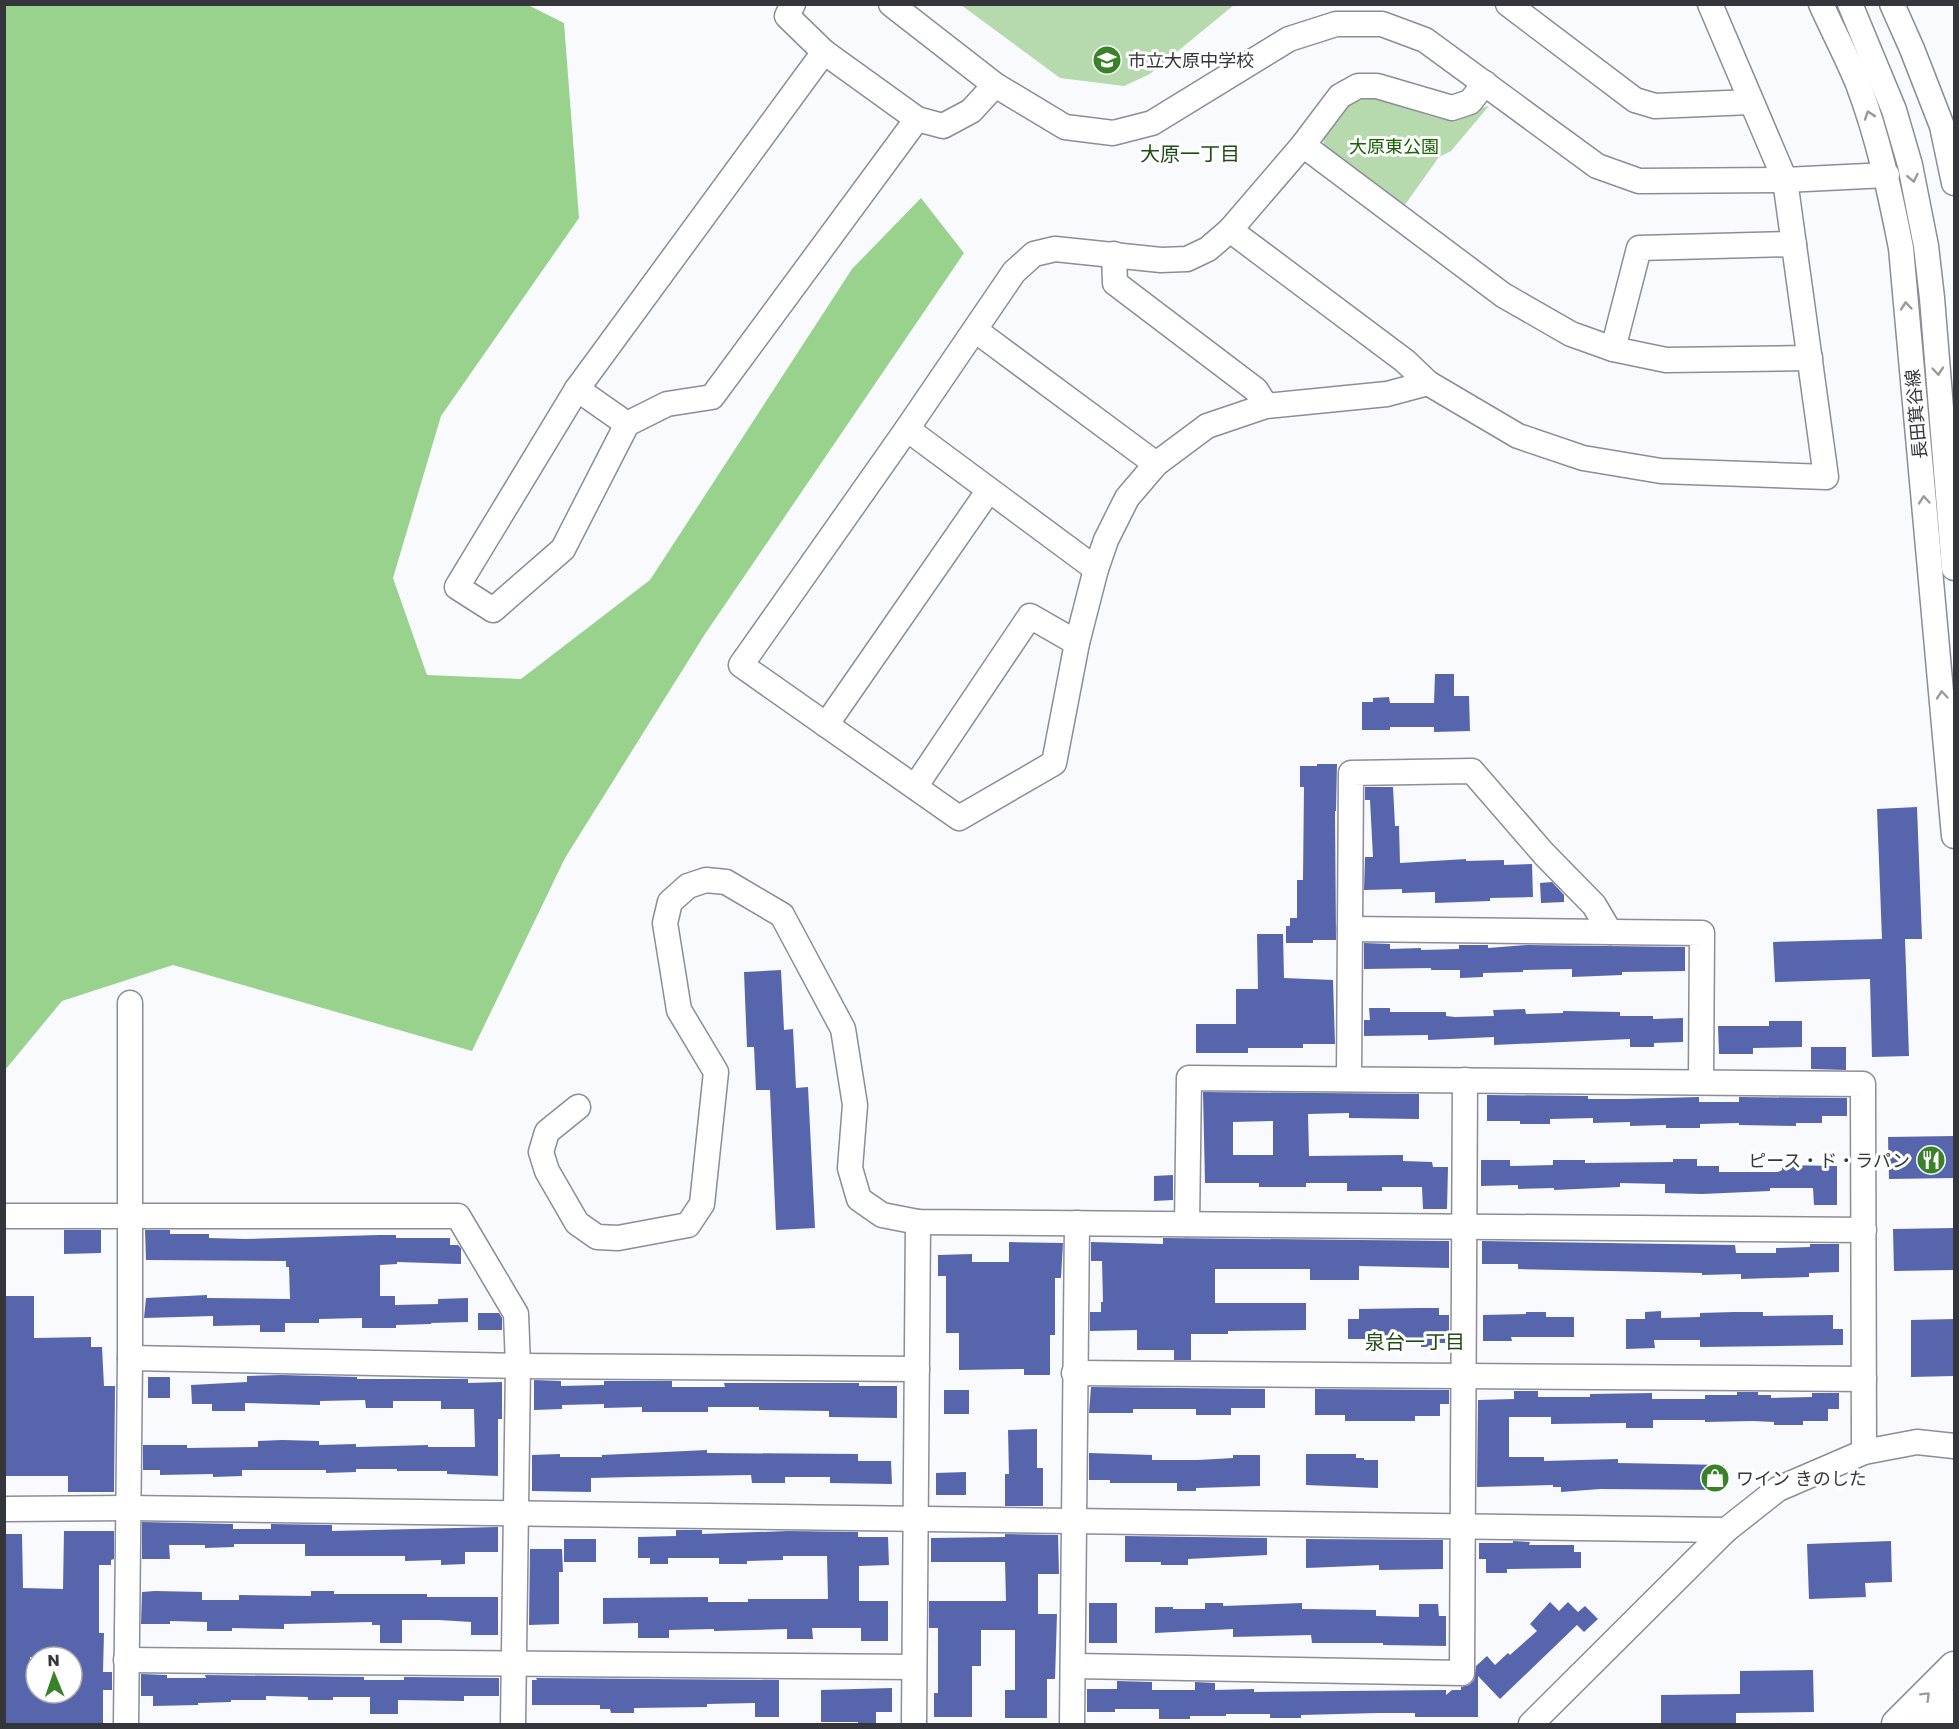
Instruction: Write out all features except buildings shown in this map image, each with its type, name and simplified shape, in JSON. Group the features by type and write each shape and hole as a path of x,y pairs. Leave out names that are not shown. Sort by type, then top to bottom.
{"main road":[{"path":"1897,1725 1954,1667"},
{"path":"1934,1725 1954,1705"}],"street":[{"path":"794,4 787,16 824,52 917,119 943,126 971,111 995,85"},
{"path":"891,4 995,85 1065,127 1113,133 1152,123 1289,39 1336,14 1382,24 1425,40 1597,166 1639,181 1785,180 1887,175"},
{"path":"1508,4 1635,100 1655,106 1751,102"},
{"path":"1230,230 1405,361 1428,382 1518,436 1583,458 1661,471 1826,477 1785,180 1710,4"},
{"name":"長田箕谷線","path":"1821,4 1857,82 1887,175 1901,248 1954,836"},
{"name":"長田箕谷線","path":"1850,4 1894,110 1910,165 1926,246 1934,309 1954,568"},
{"path":"1892,4 1942,126 1954,183"},
{"path":"824,52 578,389 457,587 493,610 563,549 627,424 667,404 712,397 917,119"},
{"path":"1428,382 1387,394 1266,406 1208,426 1156,464 1127,498 1106,540 1096,569 1077,643 1054,763 959,818 741,665 1014,272 1034,254 1055,249 1161,260 1187,259 1208,249 1230,230 1303,145 1340,96 1358,86 1377,86 1452,108 1470,102 1485,82"},
{"path":"1303,145 1503,295 1571,334 1613,349 1666,360 1810,358"},
{"path":"1613,349 1639,248 1794,244"},
{"path":"1114,254 1115,283 1256,390 1266,406"},
{"path":"975,330 1156,464"},
{"path":"578,389 627,424"},
{"path":"907,429 1096,569"},
{"path":"826,725 989,490"},
{"path":"915,787 1030,616 1077,643"},
{"path":"1349,1079 1351,773 1472,771 1544,854 1594,905 1610,932"},
{"path":"578,1107 547,1132 541,1152 547,1171 577,1223 597,1237 618,1238 688,1225 702,1204 716,1072 679,1010 665,923 670,902 688,886 706,880 726,882 782,915 843,1029 855,1105 850,1168 859,1199 882,1215 918,1222 1864,1230"},
{"path":"1350,929 1702,933 1701,1082"},
{"path":"126,1725 130,1003"},
{"path":"1187,1224 1189,1078 1863,1084 1864,1452"},
{"path":"1074,1666 1462,1673 1465,1080"},
{"path":"4,1216 458,1216 516,1314 518,1366 512,1664 513,1725"},
{"path":"914,1725 918,1222"},
{"path":"1072,1725 1077,1223"},
{"path":"129,1358 518,1366 917,1369"},
{"path":"1074,1373 1864,1379"},
{"path":"1531,1725 1726,1530 1778,1489 1864,1452 1917,1442 1954,1446"},
{"path":"4,1509 128,1508 1726,1530"},
{"path":"126,1660 914,1668"}],"green space":[{"path":"5,5 528,5 564,23 579,218 441,416 393,578 427,675 521,679 650,580 852,269 921,198 964,253 705,634 565,858 472,1051 173,965 62,1001 5,1070"},
{"path":"961,5 1234,5 1150,74 1124,86 1060,78"},
{"name":"大原東公園","path":"1378,96 1430,116 1451,120 1463,119 1489,106 1451,151 1439,157 1404,206 1324,145 1323,129 1346,105 1359,99"}],"place":[{"name":"市立大原中学校","path":"1107,60"},
{"name":"ピース・ド・ラパン","path":"1931,1160"},
{"name":"ワイン きのした","path":"1715,1478"}],"district":[{"name":"大原一丁目","path":"1190,154"},
{"name":"泉台一丁目","path":"1415,1342"}]}
